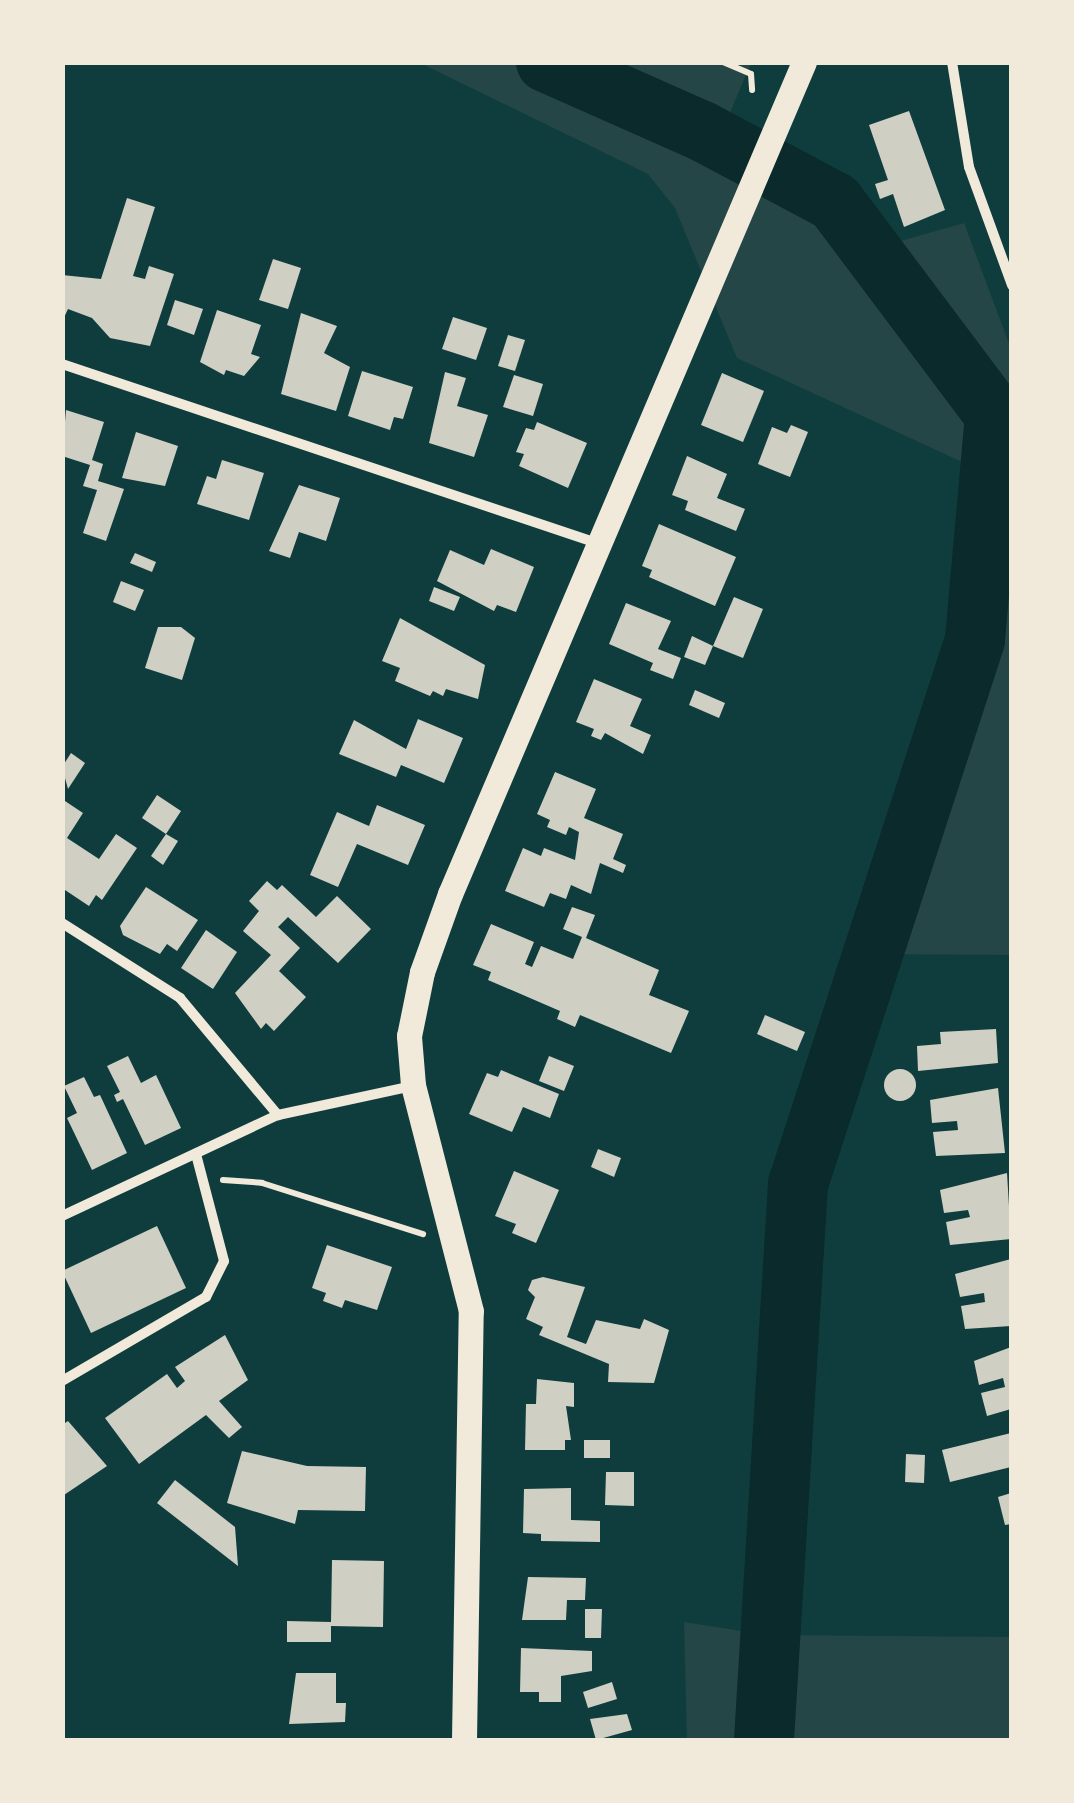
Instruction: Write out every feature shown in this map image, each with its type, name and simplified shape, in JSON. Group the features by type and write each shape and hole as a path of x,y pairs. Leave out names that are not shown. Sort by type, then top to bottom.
{"main road":[{"path":"464,1740 471,1311 413,1085 409,1036 422,972 598,543 804,62"}],"street":[{"path":"952,62 969,166 1012,286"},
{"path":"62,364 598,543"},
{"path":"62,923 180,998 278,1115"},
{"path":"62,1216 278,1115 413,1085"},
{"path":"62,1381 206,1297 224,1260 196,1154"}],"path":[{"path":"723,62 751,74 752,90"},
{"path":"202,1179 262,1182 424,1234"}],"shaded area":[{"path":"420,63 751,63 715,148 834,203 869,250 964,223 1011,349 1011,955 874,954 972,641 962,462 737,358 675,208 648,174"},
{"path":"684,1622 768,1635 1011,1637 1011,1740 687,1740"}],"building":[{"path":"909,111 945,210 904,227 893,194 880,199 875,184 888,180 869,125"},
{"path":"127,198 155,207 133,276 145,279 149,266 174,274 150,346 110,338 92,318 68,309 62,322 62,275 101,279"},
{"path":"273,259 301,268 288,309 259,300"},
{"path":"175,300 203,309 194,335 167,325"},
{"path":"217,310 261,325 251,354 260,357 244,376 226,370 224,375 200,362"},
{"path":"301,313 337,326 324,353 350,367 336,411 281,394"},
{"path":"453,317 487,328 476,360 442,349"},
{"path":"508,335 525,340 515,371 498,366"},
{"path":"362,371 413,387 403,419 394,417 390,430 348,416"},
{"path":"445,372 466,378 457,406 488,415 474,457 429,443"},
{"path":"722,373 764,391 743,442 701,425"},
{"path":"514,375 543,384 533,416 503,407"},
{"path":"66,410 104,422 92,460 103,464 98,481 124,489 106,541 83,533 97,490 83,486 90,465 62,456"},
{"path":"537,422 587,443 568,488 519,466 524,454 516,452 526,428 534,430"},
{"path":"791,425 808,432 790,477 758,464 772,427 787,433"},
{"path":"136,432 178,446 165,486 122,478"},
{"path":"687,456 727,474 717,498 745,509 736,531 685,510 688,501 672,495"},
{"path":"222,460 264,473 249,520 197,504 207,476 216,479"},
{"path":"299,485 340,498 326,541 299,532 290,558 269,551"},
{"path":"659,524 736,557 715,606 649,577 652,570 642,566"},
{"path":"491,549 534,567 516,612 497,605 494,611 437,581 450,550 484,565"},
{"path":"135,553 156,562 152,572 130,563"},
{"path":"121,581 144,590 135,611 113,602"},
{"path":"434,587 460,597 454,611 429,601"},
{"path":"734,597 763,609 743,658 713,646"},
{"path":"626,603 671,621 658,649 681,658 673,679 650,670 653,663 609,644"},
{"path":"400,618 485,665 478,699 446,689 443,696 433,691 430,696 395,681 400,668 382,661"},
{"path":"158,627 181,627 195,638 182,680 145,668"},
{"path":"692,636 713,646 705,665 684,657"},
{"path":"594,679 642,699 630,726 651,735 643,754 605,733 601,740 591,736 594,729 576,722"},
{"path":"695,690 725,703 719,718 689,705"},
{"path":"418,719 463,738 444,783 401,765 396,777 339,754 354,720 406,749"},
{"path":"71,753 85,763 68,789 62,767"},
{"path":"555,772 596,789 584,818 623,834 613,859 626,865 623,873 600,863 591,894 571,885 566,899 550,893 544,907 505,891 523,848 541,856 544,848 575,860 579,832 569,827 566,835 547,827 550,820 537,814"},
{"path":"157,795 181,811 166,834 142,818"},
{"path":"62,799 83,813 67,838 99,859 116,834 137,848 102,900 96,895 89,906 62,888"},
{"path":"377,805 425,825 408,865 357,844 338,887 310,875 337,812 369,826"},
{"path":"166,834 178,841 163,865 151,856"},
{"path":"267,881 277,890 282,885 316,917 337,896 371,929 338,963 288,917 278,927 300,948 279,971 306,997 274,1031 266,1023 261,1029 235,993 271,955 243,931 259,911 249,901"},
{"path":"146,887 198,920 177,951 167,944 160,954 123,935 120,926"},
{"path":"572,907 595,915 586,938 659,970 649,995 689,1011 671,1053 580,1015 575,1027 557,1019 560,1011 488,980 491,972 473,965 491,924 534,942 525,964 532,967 541,946 573,959 582,937 563,929"},
{"path":"206,930 237,952 213,989 181,968"},
{"path":"765,1015 805,1032 797,1051 757,1034"},
{"path":"996,1029 998,1063 918,1071 917,1046 941,1044 940,1032"},
{"path":"128,1056 141,1083 156,1075 181,1128 145,1145 123,1099 117,1102 114,1095 120,1092 107,1066"},
{"path":"549,1056 574,1066 564,1091 539,1081"},
{"path":"900,1069 911,1074 916,1085 911,1096 900,1101 889,1096 884,1085 889,1074"},
{"path":"501,1070 559,1094 550,1118 523,1107 512,1132 469,1114 487,1073 498,1077"},
{"path":"84,1077 94,1097 100,1095 127,1153 92,1170 67,1118 77,1113 64,1086"},
{"path":"998,1088 1005,1153 936,1156 933,1132 958,1130 957,1121 932,1123 930,1100"},
{"path":"598,1149 621,1158 614,1177 591,1167"},
{"path":"514,1171 559,1190 536,1243 512,1233 516,1224 495,1216"},
{"path":"1007,1173 1011,1239 950,1245 946,1222 970,1217 968,1210 944,1213 940,1190"},
{"path":"157,1226 186,1288 91,1333 62,1271"},
{"path":"327,1245 392,1267 377,1310 345,1300 342,1308 323,1301 326,1293 312,1288"},
{"path":"1011,1259 1011,1326 965,1329 961,1306 985,1302 984,1293 960,1297 955,1274"},
{"path":"543,1277 585,1287 567,1337 586,1344 596,1320 640,1329 644,1319 669,1330 654,1383 608,1382 609,1364 539,1335 543,1327 526,1319 535,1297 528,1290 532,1280"},
{"path":"225,1335 248,1380 219,1401 242,1427 229,1438 206,1415 139,1464 105,1418 167,1374 177,1388 185,1381 175,1367"},
{"path":"1011,1347 1011,1409 987,1416 981,1393 1005,1387 1003,1378 979,1385 974,1361"},
{"path":"537,1379 574,1383 574,1407 566,1406 571,1440 565,1440 565,1450 525,1450 526,1404 536,1404"},
{"path":"68,1421 107,1466 64,1495 62,1425"},
{"path":"1011,1433 1011,1467 950,1482 942,1450"},
{"path":"584,1440 610,1440 610,1458 584,1458"},
{"path":"242,1451 307,1466 366,1467 365,1511 298,1510 295,1524 227,1503"},
{"path":"906,1454 925,1455 924,1483 905,1482"},
{"path":"606,1472 634,1472 634,1506 605,1505"},
{"path":"175,1480 235,1527 238,1566 157,1503"},
{"path":"571,1488 571,1520 600,1521 600,1542 541,1541 541,1534 523,1533 524,1489"},
{"path":"1011,1493 1011,1524 1005,1525 998,1497"},
{"path":"332,1560 384,1561 383,1627 331,1626 331,1642 287,1642 287,1621 331,1622"},
{"path":"528,1577 586,1578 585,1600 567,1600 566,1620 522,1620"},
{"path":"585,1609 602,1609 601,1638 585,1638"},
{"path":"521,1648 592,1651 592,1671 561,1676 561,1702 539,1702 539,1692 520,1692"},
{"path":"296,1673 336,1673 336,1703 346,1703 345,1722 289,1724"},
{"path":"612,1682 617,1699 588,1708 583,1692"},
{"path":"627,1714 632,1730 596,1740 590,1719"}],"waterway":[{"path":"546,62 702,131 835,202 995,415 975,640 798,1184 764,1740"}]}
